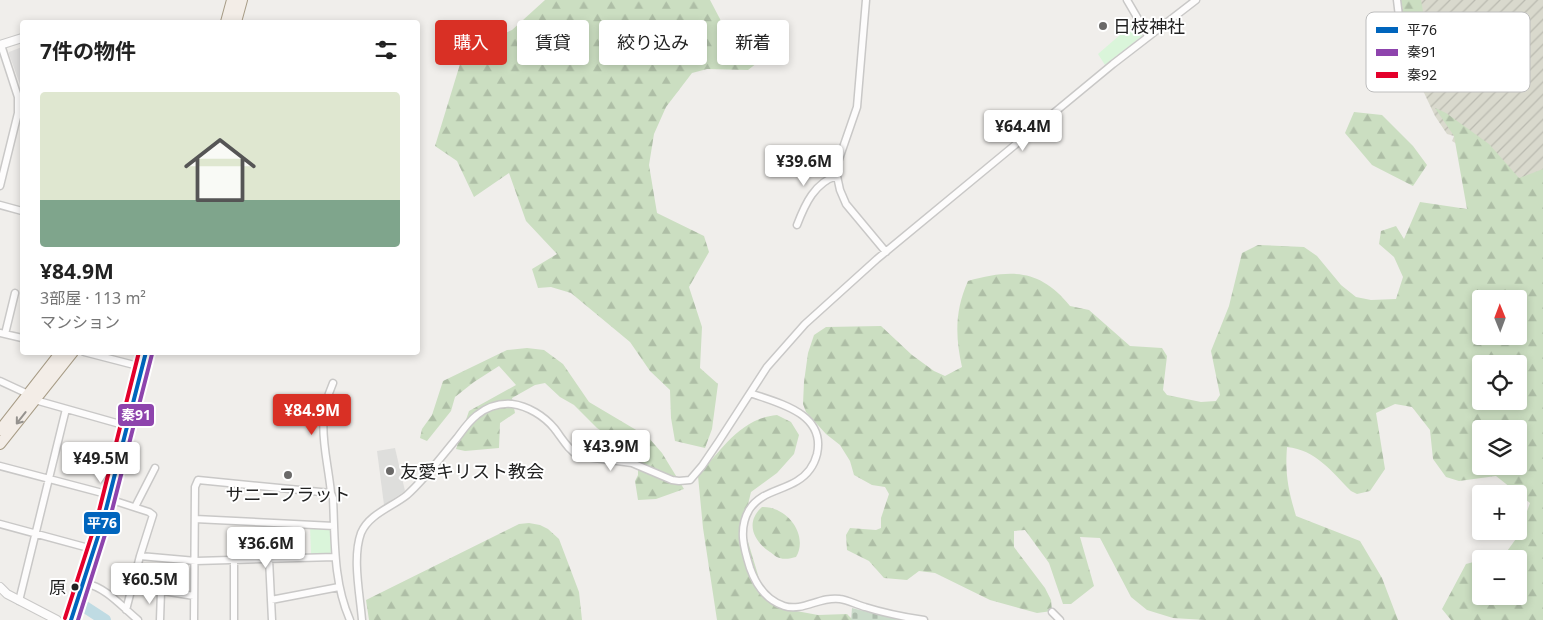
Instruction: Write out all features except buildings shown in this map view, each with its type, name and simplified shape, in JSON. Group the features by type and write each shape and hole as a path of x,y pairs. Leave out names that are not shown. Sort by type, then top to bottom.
{"main road":[{"path":"227,20 232,0"},
{"path":"237,20 242,0"},
{"path":"0,444 59,355"},
{"path":"0,430 70,355"}],"street":[{"path":"866,0 857,108 838,162 837,176 846,204 886,252"},
{"path":"1127,0 1148,36"},
{"path":"361,619 357,555 358,542 362,531 367,523 379,512 406,495 429,472 469,423 484,410 503,404 525,407 545,419 572,452 579,456 632,463 679,481 690,480 702,466 766,367 805,324 886,252 1148,36 1196,0"},
{"path":"0,186 18,113 20,96 0,45 20,39"},
{"path":"797,224 816,188 827,179 837,176"},
{"path":"0,205 20,210"},
{"path":"15,293 2,334 20,338"},
{"path":"96,355 142,367"},
{"path":"71,620 96,550 145,355"},
{"path":"0,382 32,397 66,409 127,426"},
{"path":"332,383 323,416 322,428 333,498 335,556 343,605 350,620"},
{"path":"750,393 791,408 804,415 815,430 818,444 816,459 804,476 792,484 760,498 750,509 745,519 743,527 744,548 757,586 774,601 790,607 802,607 828,599 840,599 884,612 924,620"},
{"path":"19,600 66,409"},
{"path":"0,466 109,497 153,515 126,610"},
{"path":"135,507 155,468"},
{"path":"194,620 196,561 194,519 195,487 198,480 331,493"},
{"path":"194,519 334,526"},
{"path":"0,524 96,550"},
{"path":"140,556 196,561 335,556"},
{"path":"269,558 272,620"},
{"path":"234,560 234,620"},
{"path":"85,583 96,586 104,591 138,620"},
{"path":"132,586 194,596"},
{"path":"0,587 7,594 57,620"},
{"path":"271,600 340,587"},
{"path":"160,620 161,591"},
{"path":"1052,612 1060,620"}],"shaded area":[{"path":"1399,0 1543,0 1543,196 1452,141 1454,136 1447,134 1435,116 1424,92 1530,92 1530,12 1402,11"},
{"path":"20,48 20,84 9,54 9,52"},
{"name":"友愛キリスト教会","path":"395,448 405,491 384,505 377,451"}],"green space":[{"path":"545,0 710,0 721,20 717,20 717,65 754,65 748,70 707,69 692,73 666,107 654,134 649,165 657,213 704,236 709,252 689,287 702,327 700,368 718,384 712,429 705,448 675,441 671,418 670,390 650,371 630,342 571,293 551,287 538,288 532,269 557,254 526,221 509,173 474,197 457,161 435,146 460,65 507,65 507,32 517,25 517,65 589,65 589,20 523,20"},
{"path":"1401,0 1421,0 1423,12 1403,12"},
{"path":"1136,21 1142,30 1142,36 1105,65 1098,54"},
{"path":"1435,108 1446,113 1489,144 1519,178 1543,169 1543,620 1451,620 1442,609 1466,564 1472,562 1472,605 1527,605 1527,550 1508,550 1515,540 1527,540 1527,511 1530,503 1527,501 1527,485 1507,485 1496,476 1459,481 1446,477 1433,459 1430,430 1412,407 1395,404 1376,413 1385,469 1370,491 1357,494 1351,491 1330,469 1315,457 1297,449 1287,447 1286,465 1289,489 1296,516 1360,541 1382,578 1398,620 1205,620 1173,618 1147,610 1131,597 1100,538 1080,537 1094,586 1071,604 1063,604 1049,563 1025,530 1014,531 1014,547 1045,588 1051,600 1052,611 1037,613 990,600 935,573 919,571 907,580 884,578 869,561 847,550 846,535 850,528 876,530 881,528 881,518 889,494 885,487 872,485 854,475 850,461 840,445 826,434 806,412 803,404 808,353 814,335 826,327 881,326 912,355 934,371 945,376 962,367 957,334 961,302 968,281 998,275 1024,275 1048,285 1070,306 1089,310 1130,346 1162,348 1167,356 1163,390 1167,395 1201,402 1216,401 1220,395 1211,351 1229,306 1242,253 1258,245 1304,247 1317,256 1341,285 1356,297 1371,300 1396,299 1403,277 1394,257 1379,244 1381,231 1396,226 1404,239 1420,202 1467,209 1454,136"},
{"path":"1354,112 1382,115 1413,146 1427,165 1413,186 1372,165 1345,133"},
{"path":"527,348 544,350 563,364 589,402 648,437 662,453 684,489 656,499 638,500 635,481 638,475 638,458 632,451 597,428 574,405 560,397 545,383 535,385 512,398 515,413 500,423 499,448 465,451 456,449 469,411 516,385 499,366 455,397 451,411 427,441 420,438 422,429 432,415 443,381 507,350"},
{"path":"777,415 791,422 799,435 794,454 777,473 751,492 743,525 764,595 791,610 818,615 847,614 853,620 717,620 703,528 698,476 732,437 742,429 764,417"},
{"path":"762,507 780,511 793,523 798,531 800,540 796,557 782,559 764,548 759,542 753,531 753,525 757,513"},
{"path":"529,523 548,529 559,539 579,592 582,620 369,620 366,600 519,524"},
{"path":"310,526 329,527 332,530 333,550 330,553 311,554"},
{"path":"852,608 899,620 851,620"}],"waterway":[{"path":"85,607 105,620"}],"transit line":[{"name":"秦92","path":"65,618 97,519 138,355"},
{"name":"平76","path":"71,620 103,521 145,355"},
{"name":"秦91","path":"78,620 109,522 152,355"}],"place":[{"name":"日枝神社","path":"1103,26"},
{"name":"友愛キリスト教会","path":"390,471"},
{"name":"サニーフラット","path":"288,475"},
{"name":"原","path":"75,587"}]}
